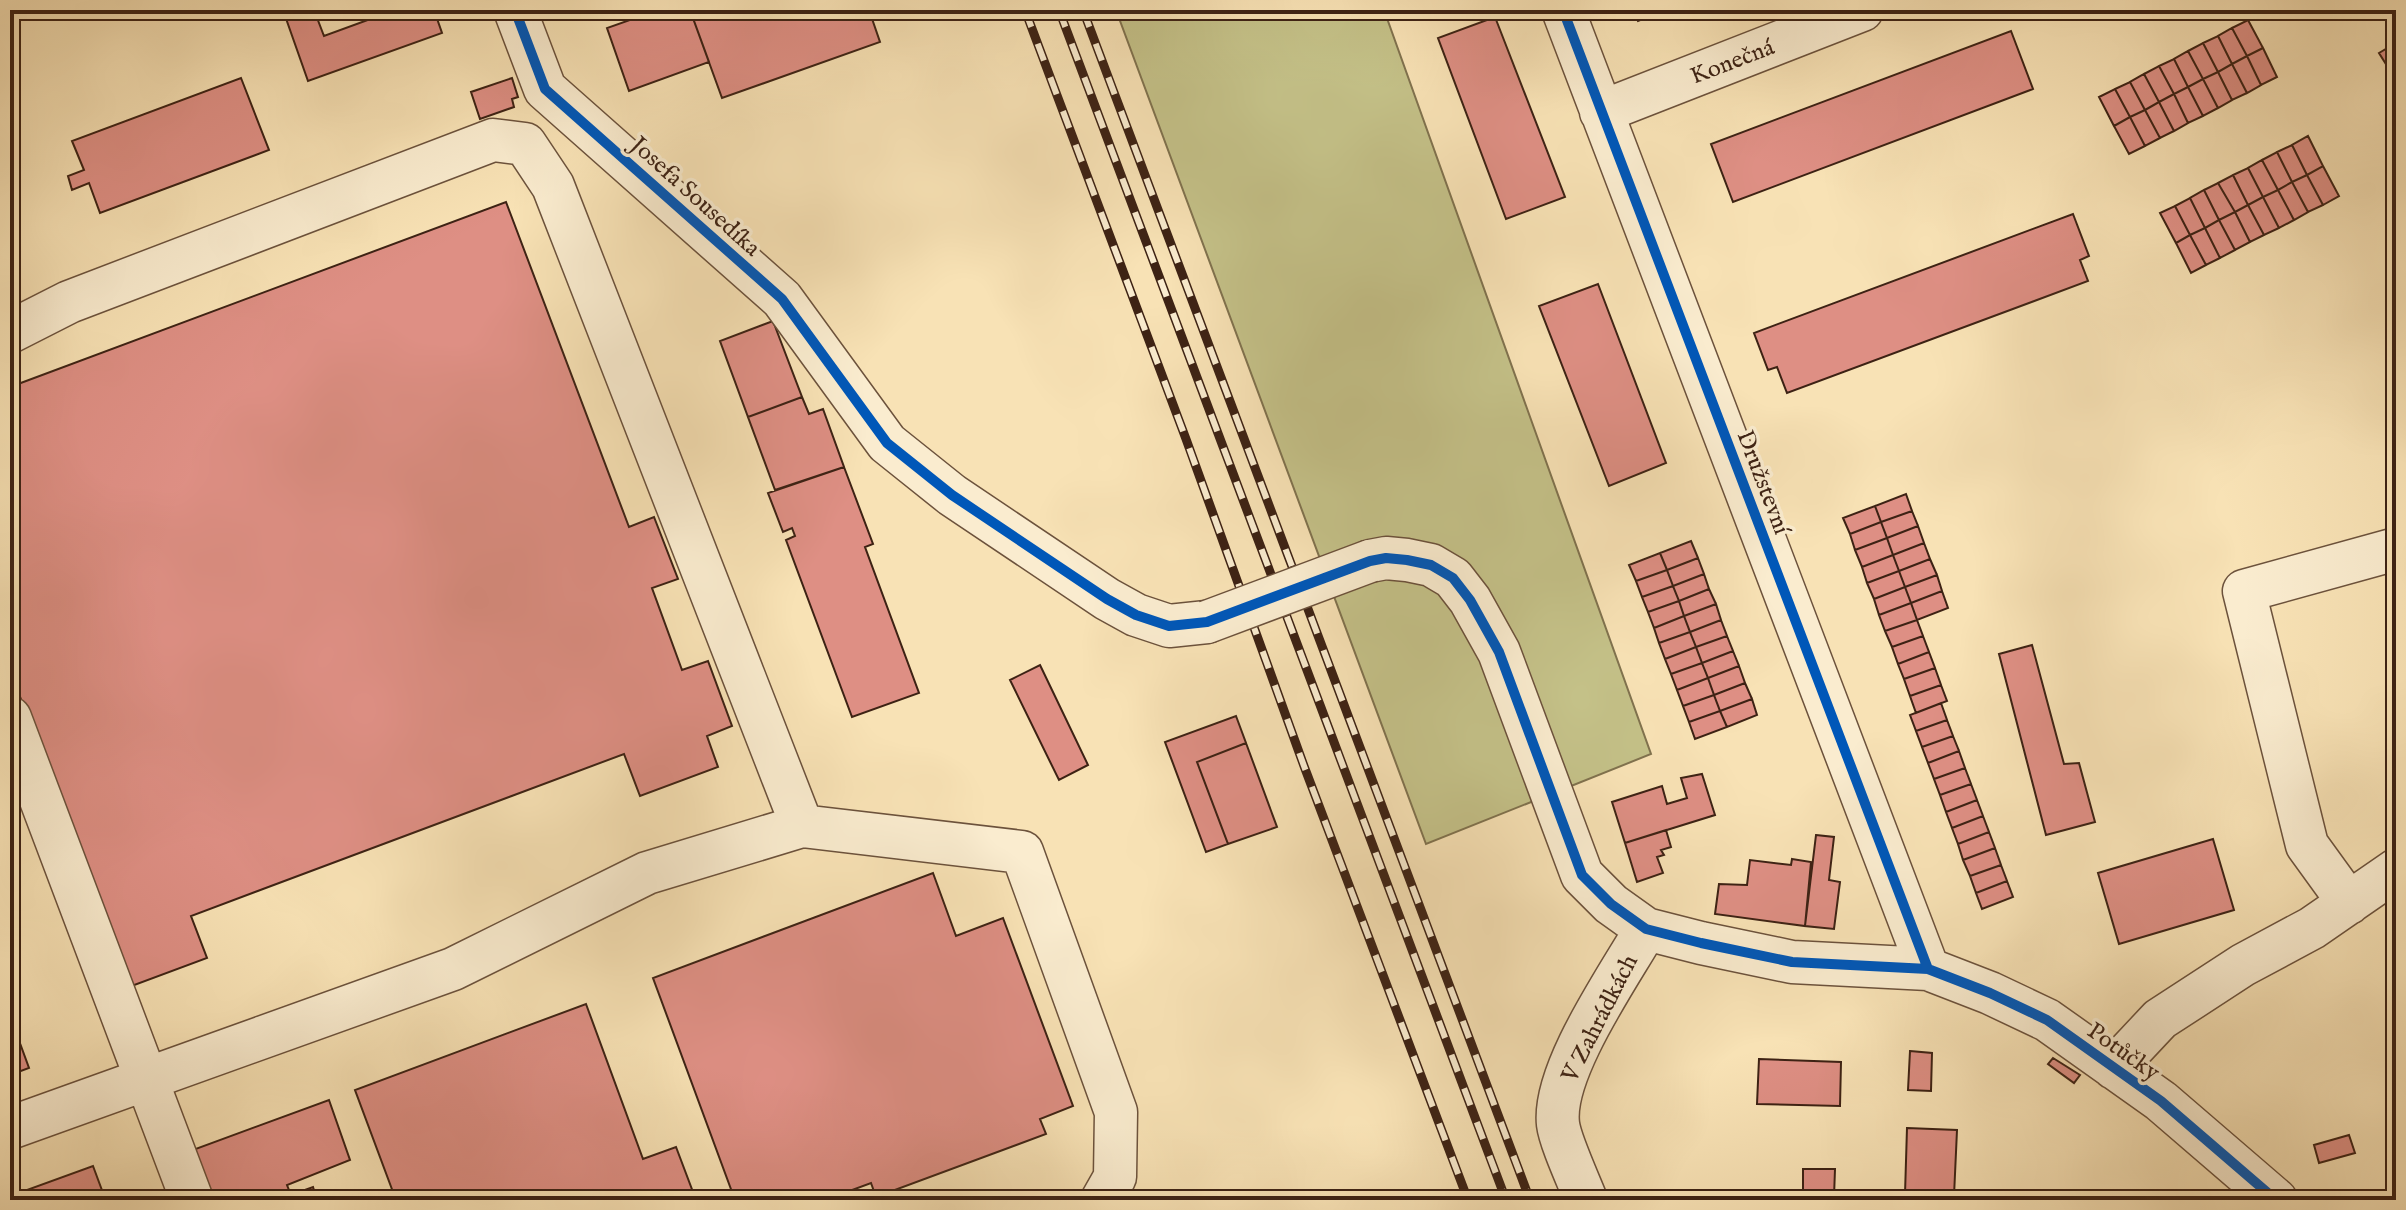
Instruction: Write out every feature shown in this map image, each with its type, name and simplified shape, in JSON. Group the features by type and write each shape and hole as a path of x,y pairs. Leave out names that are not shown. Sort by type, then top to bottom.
{"street":[{"name":"Josefa Sousedíka","path":"515,10 545,89 782,299 887,443 952,495 1107,599 1136,615 1169,626 1207,622 1370,561 1386,558 1431,565 1453,578 1470,600 1499,652 1582,875 1611,904 1646,929"},
{"name":"Družstevní","path":"1563,10 1928,969"},
{"name":"Konečná","path":"1601,112 1862,10"},
{"path":"10,332 69,302 493,140 525,144 553,186 802,826"},
{"path":"2349,903 2307,845 2244,591 2396,549"},
{"path":"10,718 192,1200"},
{"path":"10,1128 453,969 647,873 802,826 1022,852 1116,1112 1115,1177 1102,1200"},
{"path":"2114,1068 2160,1019 2243,965 2312,928 2396,870"},
{"name":"Potůčky","path":"1646,929 1792,962 1928,969 1990,993 2047,1020 2161,1101 2276,1200"},
{"name":"V Zahrádkách","path":"1586,1200 1558,1124 1563,1080 1646,929"}],"shaded area":[{"path":"1116,10 1384,10 1651,754 1426,844"}],"building":[{"path":"283,10 314,10 324,36 395,10 434,10 442,33 308,81"},
{"path":"658,10 690,10 709,62 629,91 607,28"},
{"path":"690,10 869,10 880,42 722,98"},
{"path":"1633,10 1665,10 1638,21"},
{"path":"1495,17 1565,197 1506,219 1438,38"},
{"path":"2248,20 2263,48 2247,56 2232,28"},
{"path":"2232,28 2247,56 2232,64 2218,36"},
{"path":"2011,31 2033,89 1733,202 1711,144"},
{"path":"2218,36 2232,64 2218,72 2203,43"},
{"path":"2203,43 2218,72 2203,79 2188,51"},
{"path":"2396,43 2396,76 2394,77 2379,53"},
{"path":"2263,48 2277,77 2261,85 2247,56"},
{"path":"2188,51 2203,79 2188,87 2174,59"},
{"path":"2247,56 2261,85 2247,93 2232,64"},
{"path":"2174,59 2188,87 2174,94 2159,66"},
{"path":"2232,64 2247,93 2232,100 2218,72"},
{"path":"2159,66 2174,94 2159,102 2144,74"},
{"path":"2218,72 2232,100 2218,108 2203,79"},
{"path":"2144,74 2159,102 2145,110 2130,82"},
{"path":"241,78 269,150 100,213 89,183 72,190 68,176 84,170 72,141"},
{"path":"512,78 518,97 512,99 514,107 480,119 471,92"},
{"path":"2203,79 2218,108 2203,116 2188,87"},
{"path":"2130,82 2145,110 2130,117 2115,89"},
{"path":"2188,87 2203,116 2188,123 2174,94"},
{"path":"2115,89 2130,117 2114,126 2099,97"},
{"path":"2174,94 2188,123 2174,131 2159,102"},
{"path":"2159,102 2174,131 2160,138 2145,110"},
{"path":"2145,110 2160,138 2145,146 2130,117"},
{"path":"2130,117 2145,146 2129,154 2114,126"},
{"path":"2308,136 2323,166 2307,175 2292,145"},
{"path":"2292,145 2307,175 2292,182 2277,152"},
{"path":"2277,152 2292,182 2278,190 2262,160"},
{"path":"2262,160 2278,190 2263,197 2248,168"},
{"path":"2323,166 2339,196 2323,205 2307,175"},
{"path":"2248,168 2263,197 2248,205 2233,175"},
{"path":"2233,175 2248,205 2235,212 2218,183"},
{"path":"2307,175 2323,205 2308,212 2292,182"},
{"path":"2292,182 2308,212 2294,220 2278,190"},
{"path":"2218,183 2235,212 2219,220 2204,190"},
{"path":"2204,190 2219,220 2205,228 2190,198"},
{"path":"2278,190 2294,220 2279,228 2263,197"},
{"path":"2263,197 2279,228 2264,235 2248,205"},
{"path":"2190,198 2205,228 2190,235 2175,206"},
{"path":"506,202 629,527 654,517 678,579 652,588 682,670 708,661 732,726 707,736 718,767 640,796 624,754 191,916 207,958 129,987 10,670 10,387"},
{"path":"2248,205 2264,235 2250,242 2235,212"},
{"path":"2175,206 2190,235 2176,243 2160,213"},
{"path":"2235,212 2250,242 2235,250 2219,220"},
{"path":"2073,214 2089,256 2080,260 2088,281 1787,393 1777,367 1768,370 1754,333"},
{"path":"2219,220 2235,250 2220,258 2205,228"},
{"path":"2205,228 2220,258 2206,265 2190,235"},
{"path":"2190,235 2206,265 2191,273 2176,243"},
{"path":"1598,284 1666,463 1609,486 1539,306"},
{"path":"773,321 802,397 748,417 720,341"},
{"path":"802,397 809,414 823,409 844,467 775,490 748,417"},
{"path":"844,467 873,544 865,547 919,693 852,717 786,540 795,536 792,528 783,532 768,493"},
{"path":"1906,494 1912,511 1881,522 1875,506"},
{"path":"1875,506 1881,522 1850,534 1843,518"},
{"path":"1912,511 1918,526 1887,538 1881,522"},
{"path":"1881,522 1887,538 1855,550 1850,534"},
{"path":"1918,526 1924,543 1893,555 1887,538"},
{"path":"1887,538 1893,555 1862,567 1855,550"},
{"path":"1691,541 1698,558 1667,570 1660,553"},
{"path":"1924,543 1930,559 1899,571 1893,555"},
{"path":"1660,553 1667,570 1636,581 1629,565"},
{"path":"1893,555 1899,571 1867,583 1862,567"},
{"path":"1698,558 1704,574 1673,586 1667,570"},
{"path":"1930,559 1937,575 1905,587 1899,571"},
{"path":"1667,570 1673,586 1642,597 1636,581"},
{"path":"1899,571 1905,587 1874,599 1867,583"},
{"path":"1704,574 1709,589 1679,601 1673,586"},
{"path":"1937,575 1942,591 1911,603 1905,587"},
{"path":"1673,586 1679,601 1648,612 1642,597"},
{"path":"1905,587 1911,603 1879,615 1874,599"},
{"path":"1709,589 1716,604 1684,616 1679,601"},
{"path":"1942,591 1948,608 1917,620 1911,603"},
{"path":"1679,601 1684,616 1654,628 1648,612"},
{"path":"1911,603 1917,620 1885,631 1879,615"},
{"path":"1716,604 1721,620 1690,632 1684,616"},
{"path":"1684,616 1690,632 1659,643 1654,628"},
{"path":"1721,620 1727,636 1696,647 1690,632"},
{"path":"1917,620 1923,636 1892,647 1885,631"},
{"path":"1690,632 1696,647 1665,659 1659,643"},
{"path":"1727,636 1733,651 1702,663 1696,647"},
{"path":"1923,636 1929,652 1898,664 1892,647"},
{"path":"2032,645 2064,764 2079,763 2095,822 2046,835 1999,654"},
{"path":"1696,647 1702,663 1671,674 1665,659"},
{"path":"1733,651 1739,666 1708,678 1702,663"},
{"path":"1929,652 1935,668 1904,679 1898,664"},
{"path":"1702,663 1708,678 1677,690 1671,674"},
{"path":"1040,665 1088,765 1059,780 1010,680"},
{"path":"1739,666 1745,683 1714,695 1708,678"},
{"path":"1935,668 1941,685 1910,696 1904,679"},
{"path":"1708,678 1714,695 1683,706 1677,690"},
{"path":"1745,683 1752,699 1720,711 1714,695"},
{"path":"1941,685 1947,701 1916,713 1910,696"},
{"path":"1714,695 1720,711 1689,722 1683,706"},
{"path":"1752,699 1757,715 1727,727 1720,711"},
{"path":"1941,703 1947,720 1916,731 1910,715"},
{"path":"1720,711 1727,727 1695,739 1689,722"},
{"path":"1236,716 1246,743 1197,762 1228,844 1206,852 1165,742"},
{"path":"1947,720 1953,736 1922,747 1916,731"},
{"path":"1953,736 1959,751 1928,763 1922,747"},
{"path":"1246,743 1277,827 1228,844 1197,762"},
{"path":"1959,751 1965,768 1934,779 1928,763"},
{"path":"1965,768 1971,784 1940,795 1934,779"},
{"path":"1702,774 1715,815 1625,843 1612,802 1662,786 1667,804 1687,798 1681,778"},
{"path":"1971,784 1977,800 1946,812 1940,795"},
{"path":"1977,800 1983,816 1952,828 1946,812"},
{"path":"1983,816 1989,832 1958,844 1952,828"},
{"path":"1666,830 1671,847 1661,850 1664,855 1657,857 1663,873 1637,882 1625,843"},
{"path":"1989,832 1995,848 1963,860 1958,844"},
{"path":"1816,835 1834,837 1829,880 1840,882 1834,929 1805,926"},
{"path":"2213,839 2234,910 2119,944 2098,873"},
{"path":"1995,848 2001,865 1970,876 1963,860"},
{"path":"1792,859 1811,862 1805,926 1715,914 1719,884 1747,885 1750,860 1791,865"},
{"path":"2001,865 2007,881 1976,893 1970,876"},
{"path":"933,873 956,936 1003,918 1073,1106 1040,1119 1046,1134 876,1197 871,1183 825,1200 735,1200 653,978"},
{"path":"2007,881 2013,897 1982,909 1976,893"},
{"path":"586,1004 643,1159 676,1147 696,1200 396,1200 355,1090"},
{"path":"10,1016 29,1068 10,1075"},
{"path":"1910,1051 1932,1053 1931,1091 1908,1090"},
{"path":"2053,1058 2080,1075 2074,1083 2048,1064"},
{"path":"1759,1059 1841,1062 1840,1106 1757,1104"},
{"path":"329,1100 350,1160 287,1185 291,1195 313,1187 317,1200 208,1200 190,1151"},
{"path":"1907,1128 1957,1130 1954,1196 1905,1194"},
{"path":"2349,1135 2355,1153 2319,1163 2314,1145"},
{"path":"93,1166 103,1193 98,1194 100,1200 15,1200 13,1195"},
{"path":"1803,1169 1835,1169 1834,1197 1803,1195"}],"railway":[{"path":"1025,10 1468,1200"},
{"path":"1059,10 1506,1200"},
{"path":"1083,10 1530,1200"}],"cycle path":[{"path":"515,10 545,89 782,299 887,443 952,495 1107,599 1136,615 1169,626 1207,622 1370,561 1386,558 1431,565 1453,578 1470,600 1499,652 1582,875 1611,904 1646,929 1701,943 1792,962 1928,969 1990,993 2047,1020 2161,1101 2276,1200"},
{"path":"1563,10 1928,969"}]}
